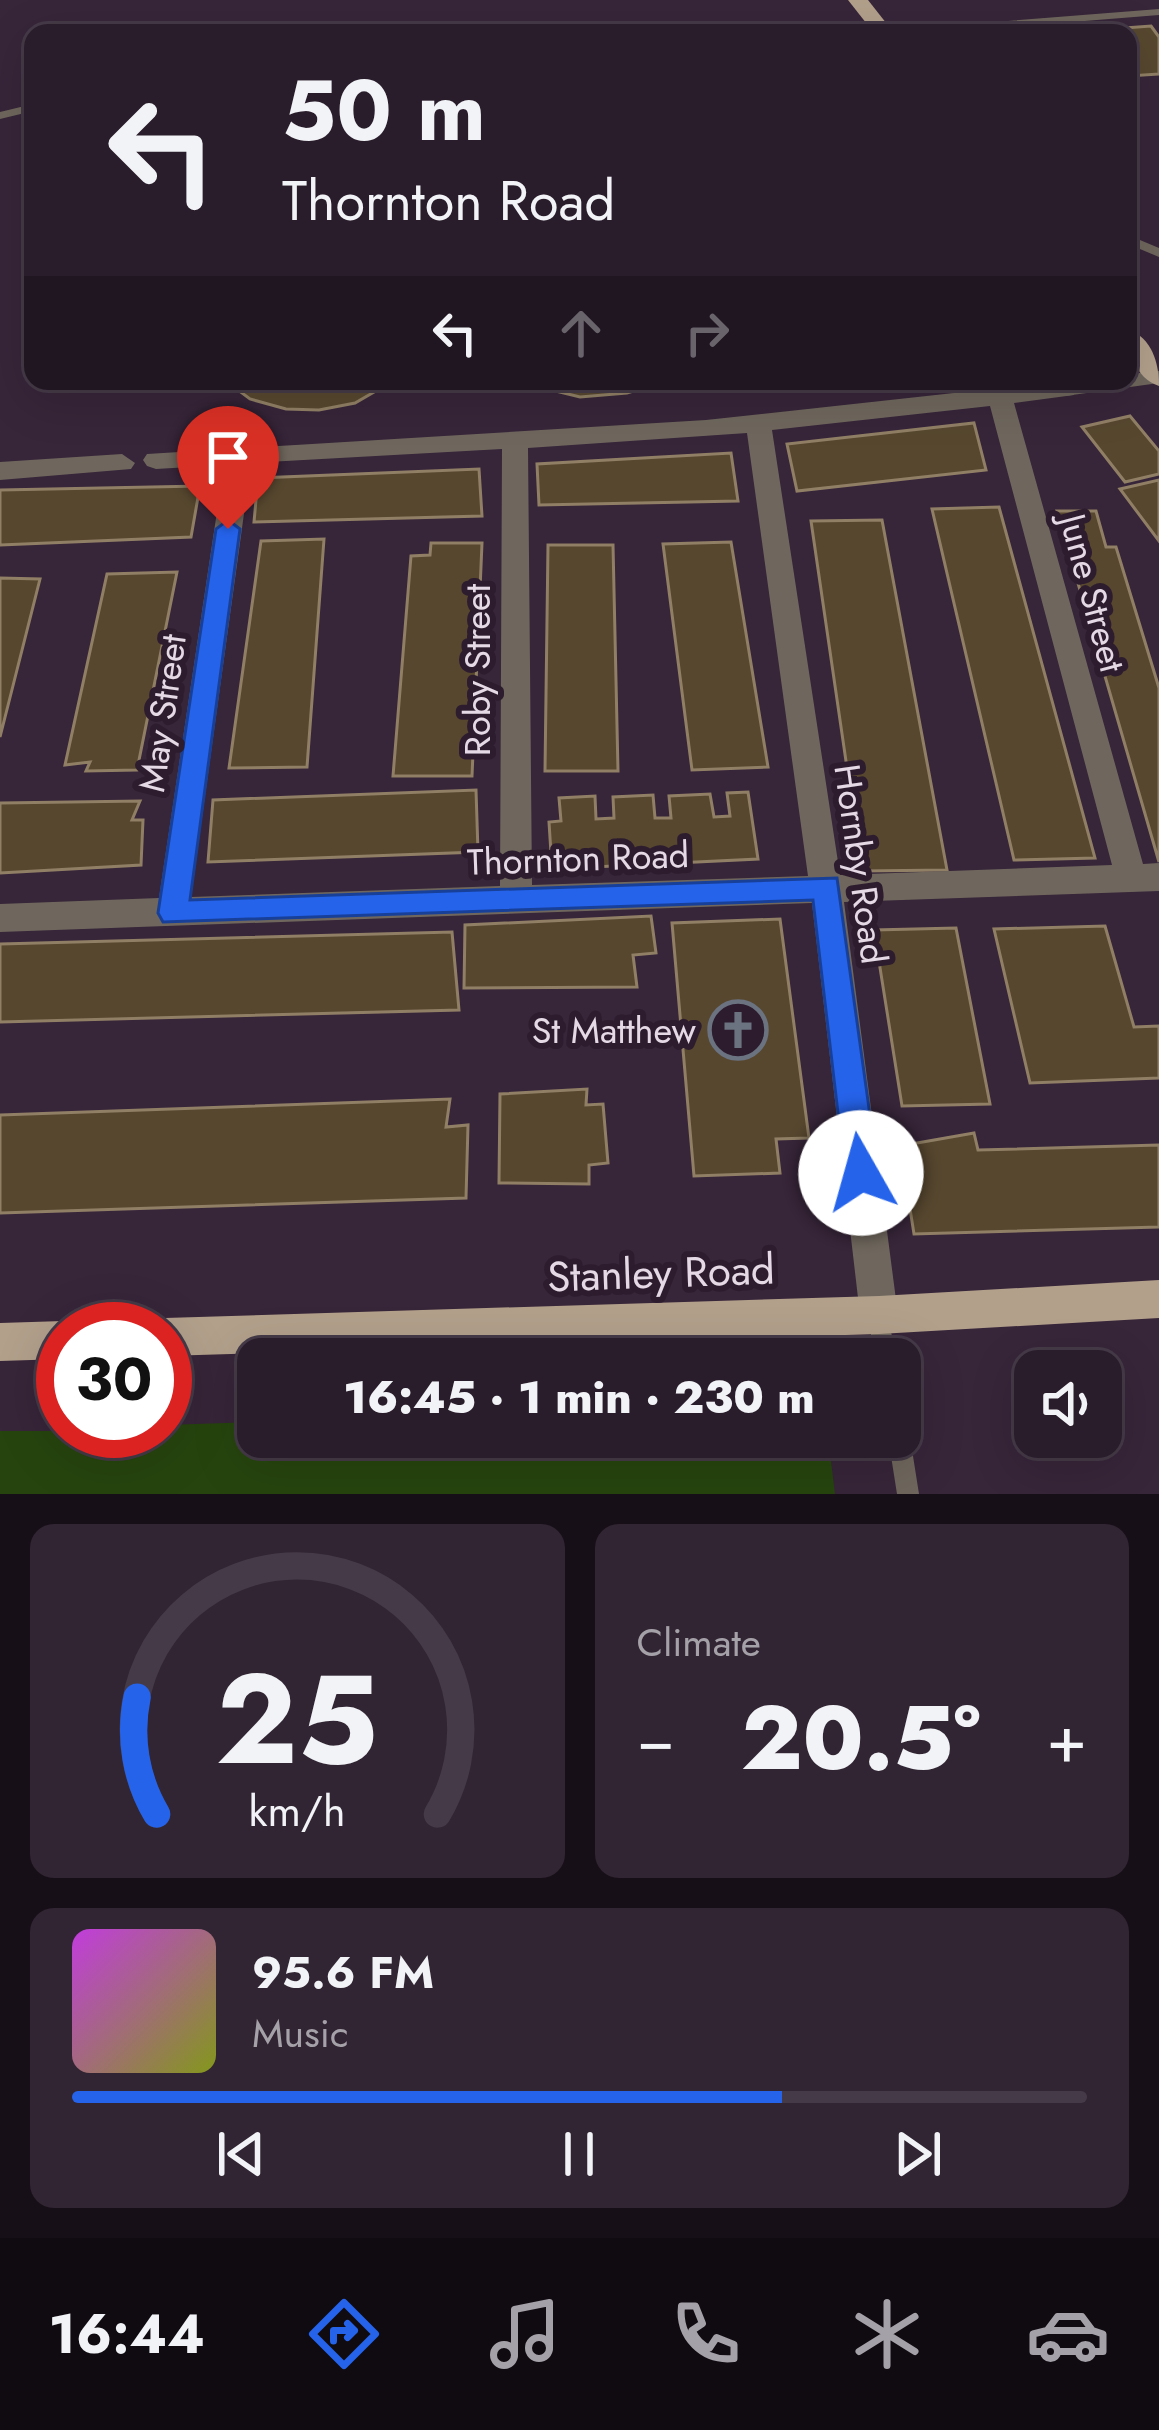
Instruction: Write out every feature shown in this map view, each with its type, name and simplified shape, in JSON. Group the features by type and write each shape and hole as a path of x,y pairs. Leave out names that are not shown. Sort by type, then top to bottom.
{"main road":[{"path":"858,0 877,24"},
{"path":"1137,349 1159,378"},
{"name":"Stanley Road","path":"192,1336 879,1316 1159,1299"},
{"path":"0,1342 36,1341"}],"street":[{"path":"0,471 758,424 1056,390"},
{"name":"June Street","path":"1000,397 1145,878"},
{"name":"Hornby Road","path":"758,424 826,887 879,1316"},
{"name":"Roby Street","path":"515,440 516,899"},
{"name":"May Street","path":"173,913 239,454"},
{"name":"Thornton Road","path":"0,918 1145,878"}],"lane":[{"path":"1008,24 1159,12"},
{"path":"879,1316 883,1338"},
{"path":"902,1458 908,1494"}],"green space":[{"path":"237,1423 237,1458 831,1458 835,1494 0,1494 0,1431 36,1431 36,1458 192,1458 192,1424"}],"building":[{"path":"1151,26 1159,37 1159,74 1137,75 1137,27"},
{"path":"238,390 377,390 355,403 319,410 286,409 250,399"},
{"path":"552,390 637,390 627,393 580,397"},
{"path":"1130,416 1159,451 1159,474 1125,482 1082,427"},
{"path":"974,423 986,470 797,491 787,444"},
{"path":"731,453 738,501 539,505 537,464"},
{"path":"479,469 482,516 254,522 258,478"},
{"path":"1159,480 1159,541 1120,489"},
{"path":"200,486 191,537 0,545 0,490"},
{"path":"999,507 1095,858 1014,860 932,509"},
{"path":"1057,511 1096,511 1106,547 1116,547 1159,688 1159,862"},
{"path":"882,520 947,870 862,871 811,521"},
{"path":"324,539 307,767 229,768 261,541"},
{"path":"731,542 768,767 692,770 663,544"},
{"path":"431,543 482,543 472,776 393,776 411,556 430,555"},
{"path":"548,545 613,545 618,771 545,771"},
{"path":"177,572 137,770 86,771 90,762 65,765 107,574"},
{"path":"0,578 40,579 0,737"},
{"path":"476,790 478,852 208,862 213,800"},
{"path":"748,792 758,859 552,869 549,822 561,821 559,798 595,796 596,819 614,818 613,797 653,795 655,818 671,818 669,796 710,794 714,817 730,816 727,793"},
{"path":"140,801 132,820 143,820 141,865 0,873 0,803"},
{"path":"651,916 656,953 633,955 637,987 464,988 465,925"},
{"name":"St Matthew","path":"780,919 809,1138 776,1139 780,1173 694,1176 672,923"},
{"path":"1105,926 1134,1027 1159,1026 1159,1078 1030,1083 994,929"},
{"path":"956,928 990,1104 902,1106 874,930"},
{"path":"452,932 459,1010 0,1022 0,944"},
{"path":"587,1089 586,1105 603,1104 608,1163 589,1165 589,1184 499,1183 500,1094"},
{"path":"450,1099 446,1127 468,1125 466,1198 0,1213 0,1115"},
{"path":"974,1133 978,1150 1159,1145 1159,1227 914,1234 900,1146"}],"place":[{"name":"St Matthew","path":"738,1030"}],"route":[{"path":"228,529 173,913 826,887 861,1173"}]}
